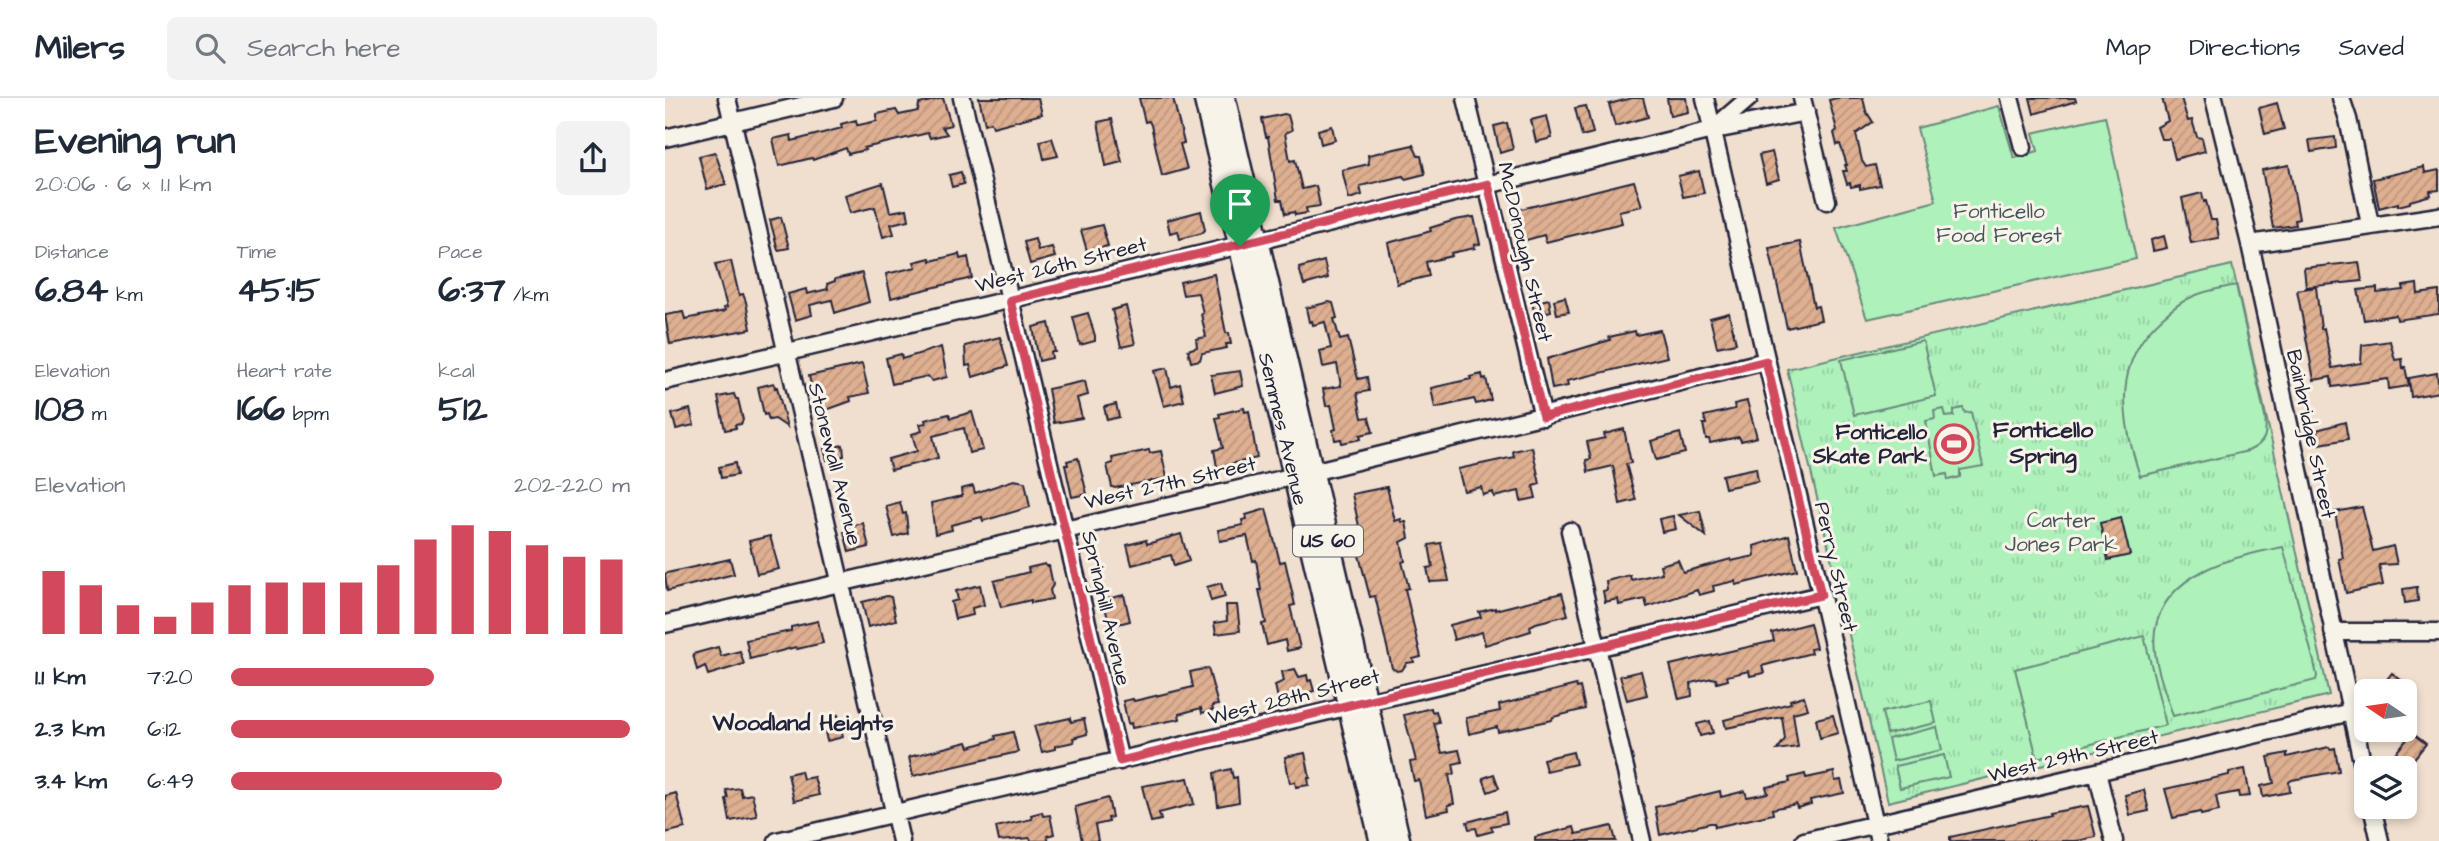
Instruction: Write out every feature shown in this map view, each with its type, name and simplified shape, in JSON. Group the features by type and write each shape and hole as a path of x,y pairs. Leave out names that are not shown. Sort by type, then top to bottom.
{"main road":[{"name":"Semmes Avenue","path":"1205,98 1249,243"},
{"name":"Semmes Avenue","path":"1224,98 1249,243 1357,703 1381,841"},
{"name":"Semmes Avenue","path":"1357,703 1399,841"}],"street":[{"name":"Stonewall Avenue","path":"727,98 901,841"},
{"path":"665,138 834,98"},
{"name":"Springhill Avenue","path":"962,98 1120,761"},
{"name":"McDonough Street","path":"1466,98 1543,417"},
{"name":"Perry Street","path":"1705,98 1879,841"},
{"name":"West 26th Street","path":"1712,130 1749,98"},
{"path":"2010,98 2023,147"},
{"name":"Bainbridge Street","path":"2214,98 2250,244 2361,756"},
{"path":"2341,98 2348,119 2370,224"},
{"path":"1804,105 1827,201"},
{"name":"West 26th Street","path":"665,381 1249,243 1804,105"},
{"path":"2250,244 2370,224 2439,216"},
{"name":"West 27th Street","path":"665,624 1543,417 1766,361"},
{"path":"1570,531 1642,841"},
{"name":"West 28th Street","path":"777,841 1821,595"},
{"path":"2333,632 2439,632"},
{"name":"West 29th Street","path":"1804,841 2351,712"},
{"path":"2097,772 2114,841"},
{"path":"2375,819 2380,841"}],"green space":[{"name":"Fonticello Food Forest","path":"1999,106 2014,158 2038,151 2033,133 2105,116 2136,259 1867,319 1836,228 1936,201 1917,128"},
{"name":"Carter Jones Park","path":"2232,265 2329,695 1888,802 1787,369"},
{"path":"2236,285 2265,417 2264,438 2259,445 2248,451 2140,476 2125,412 2128,371 2135,352 2147,334 2182,302 2204,292"},
{"path":"1923,341 1936,396 1854,415 1841,360"},
{"name":"Fonticello Skate Park","path":"1963,408 1965,413 1971,412 1983,466 1960,470 1960,477 1948,480 1947,474 1936,476 1926,421 1935,419 1934,411 1944,409 1946,417 1954,416 1954,410"},
{"path":"2283,547 2314,662 2316,680 2173,716 2160,674 2154,641 2161,611 2172,594 2204,570 2244,556"},
{"path":"2144,636 2166,725 2037,758 2015,669"},
{"path":"1931,701 1936,723 1887,734 1882,712"},
{"path":"1937,727 1942,750 1893,761 1888,739"},
{"path":"1944,755 1949,777 1900,788 1895,766"}],"building":[{"path":"943,98 951,125 942,127 947,134 930,138 928,133 848,154 846,148 813,160 812,158 779,166 773,139 791,135 792,141 842,128 841,124 856,120 857,125 877,121 877,114 896,110 899,115 918,111 919,104"},
{"path":"979,98 1038,98 1042,114 993,127 991,122 985,124"},
{"path":"1139,98 1173,98 1187,169 1162,176 1151,125 1149,121 1145,122"},
{"path":"1643,98 1648,117 1615,126 1609,104"},
{"path":"1667,98 1686,98 1688,112 1670,116"},
{"path":"1863,98 1866,111 1873,122 1856,134 1862,161 1866,167 1875,165 1880,185 1860,189 1860,185 1851,187 1850,183 1847,184 1843,171 1847,171 1847,165 1840,144 1837,145 1834,133 1837,130 1829,100"},
{"path":"2030,98 2075,98 2076,101 2034,114"},
{"path":"2162,98 2181,98 2188,121 2192,120 2197,137 2202,138 2205,151 2175,159 2170,139 2161,139 2157,127 2168,121"},
{"path":"2277,103 2284,129 2265,134 2259,108"},
{"path":"1586,106 1593,133 1582,136 1575,108"},
{"path":"1288,115 1292,130 1285,133 1290,161 1295,160 1302,189 1316,186 1320,206 1306,208 1307,213 1285,214 1282,200 1278,200 1268,137 1262,119"},
{"path":"1547,116 1552,138 1536,142 1531,120"},
{"path":"1112,119 1122,162 1106,166 1098,122"},
{"path":"1507,123 1513,149 1500,153 1494,126"},
{"path":"1332,126 1335,140 1321,144 1318,130"},
{"path":"2335,137 2336,148 2311,152 2309,140"},
{"path":"1052,138 1058,156 1044,159 1040,141"},
{"path":"1413,145 1418,156 1421,156 1425,174 1360,186 1362,195 1349,199 1342,170 1369,164 1368,155"},
{"path":"715,152 726,184 707,189 699,156"},
{"path":"1772,152 1779,179 1766,183 1759,155"},
{"path":"2289,165 2299,219 2295,220 2296,225 2273,228 2262,170"},
{"path":"2424,167 2425,173 2439,170 2439,190 2430,191 2431,195 2410,203 2379,208 2373,179"},
{"path":"1699,171 1704,193 1683,197 1678,176"},
{"path":"961,172 964,184 952,187 949,175"},
{"path":"1634,181 1642,206 1619,211 1622,223 1546,242 1544,235 1523,241 1522,234 1518,235 1513,211"},
{"path":"883,183 890,212 907,209 909,220 891,224 894,234 883,237 875,207 850,213 845,195"},
{"path":"2202,193 2211,220 2216,220 2219,238 2191,243 2182,198"},
{"path":"1201,211 1205,230 1202,233 1180,239 1178,231 1170,233 1167,220"},
{"path":"781,217 789,248 778,250 770,220"},
{"path":"1474,217 1480,244 1474,245 1475,248 1451,253 1452,256 1426,262 1429,276 1397,284 1388,243 1431,231 1430,228 1455,220"},
{"path":"1102,225 1108,246 1087,251 1081,230"},
{"path":"2164,236 2167,248 2153,251 2151,240"},
{"path":"1035,239 1038,250 1052,247 1055,257 1030,264 1024,242"},
{"path":"1800,242 1814,307 1818,306 1821,320 1787,328 1769,248"},
{"path":"959,254 960,259 968,257 972,278 891,298 886,274 916,267 914,262"},
{"path":"731,261 739,295 743,294 746,302 751,329 670,344 665,315 683,312 685,319 725,311 724,308 727,307 715,264"},
{"path":"1324,261 1328,278 1304,285 1299,268"},
{"path":"2359,262 2362,281 2306,287 2304,268"},
{"path":"862,273 869,302 835,313 832,300 810,305 812,315 795,320 788,294 806,289 807,294 828,289 827,284 835,279"},
{"path":"1214,274 1226,333 1229,333 1231,344 1226,344 1227,348 1202,353 1200,360 1191,362 1188,350 1197,347 1196,339 1206,337 1201,314 1203,313 1198,293 1183,295 1180,282"},
{"path":"2417,284 2418,294 2439,291 2439,314 2397,320 2396,315 2364,320 2358,290 2377,288 2377,293 2404,290 2403,286"},
{"path":"2316,287 2321,329 2324,328 2332,368 2361,363 2362,345 2390,341 2395,360 2402,359 2409,386 2389,389 2388,379 2332,387 2331,377 2314,380 2297,290"},
{"path":"1565,297 1569,312 1557,314 1554,300"},
{"path":"1549,299 1551,311 1535,315 1532,303"},
{"path":"1333,303 1340,340 1348,338 1358,379 1367,377 1369,391 1357,393 1362,418 1369,417 1373,432 1360,435 1361,439 1342,443 1341,439 1335,440 1333,430 1336,429 1331,405 1326,406 1323,389 1341,386 1337,364 1323,367 1320,351 1331,348 1325,322 1313,325 1312,321 1309,322 1306,308"},
{"path":"1126,306 1135,344 1121,347 1112,310"},
{"path":"1088,313 1095,341 1080,345 1073,317"},
{"path":"1729,313 1736,343 1717,347 1710,318"},
{"path":"1049,323 1055,352 1051,352 1052,358 1039,361 1033,327"},
{"path":"1660,330 1667,357 1567,381 1568,386 1552,389 1547,359 1610,340 1609,337 1635,331 1636,335"},
{"path":"1000,337 1008,366 973,377 970,365 966,366 965,346"},
{"path":"941,347 947,377 932,381 928,376 892,384 886,358 901,354 902,359"},
{"path":"862,364 869,393 850,397 851,401 818,413 810,390 809,376"},
{"path":"1167,368 1171,387 1180,384 1184,401 1164,406 1154,371"},
{"path":"1240,371 1243,386 1215,393 1211,375"},
{"path":"2437,373 2439,392 2411,397 2409,378"},
{"path":"1482,374 1483,379 1486,378 1491,400 1476,404 1474,399 1435,408 1431,388"},
{"path":"1085,381 1088,395 1077,398 1082,418 1054,423 1048,389"},
{"path":"774,383 787,427 775,419 769,420 767,414 764,415 758,387"},
{"path":"734,394 738,399 743,420 741,424 735,425 736,428 725,430 718,397"},
{"path":"1747,401 1757,437 1741,441 1739,437 1710,443 1709,439 1706,439 1704,416 1735,409 1734,404"},
{"path":"1116,404 1119,417 1107,420 1104,407"},
{"path":"1244,408 1245,412 1249,411 1257,458 1217,467 1214,450 1223,448 1216,418 1220,417 1219,414"},
{"path":"690,409 694,425 676,429 672,414"},
{"path":"972,412 983,450 969,453 964,428 933,436 938,458 891,470 888,459 917,451 912,434 922,431 920,424 926,423 925,420 949,414 951,418"},
{"path":"2345,422 2348,439 2320,444 2317,430"},
{"path":"1624,429 1631,463 1626,464 1636,500 1620,504 1613,466 1588,472 1586,460 1591,459 1587,442 1605,438 1604,434"},
{"path":"1680,433 1685,453 1656,460 1651,441"},
{"path":"843,445 844,456 827,460 824,449"},
{"path":"1532,447 1540,484 1533,486 1536,498 1521,501 1519,491 1494,497 1493,492 1483,495 1481,487 1464,491 1458,469 1514,457 1513,451"},
{"path":"1149,450 1150,453 1161,451 1167,478 1112,487 1107,465 1113,463 1112,458"},
{"path":"1078,458 1087,494 1072,497 1065,465 1068,465 1067,461"},
{"path":"735,463 737,475 721,478 719,467"},
{"path":"1756,468 1758,481 1725,488 1722,475"},
{"path":"1014,480 1025,482 1030,507 983,521 982,517 951,525 952,530 935,534 931,503 962,496 961,489 973,486 975,493"},
{"path":"1387,487 1395,521 1401,519 1406,522 1409,538 1401,542 1405,561 1402,562 1409,588 1405,589 1421,657 1413,659 1414,662 1407,663 1402,670 1397,671 1392,668 1375,596 1370,597 1352,529 1359,526 1352,494"},
{"path":"900,502 903,514 906,513 908,533 894,537 886,506"},
{"path":"2362,507 2373,551 2393,546 2397,564 2379,565 2383,585 2346,593 2339,559 2343,558 2335,512"},
{"path":"1266,509 1280,562 1285,561 1295,605 1290,606 1300,648 1287,651 1285,640 1267,645 1262,624 1266,623 1256,560 1253,561 1247,536 1220,541 1218,530 1243,525 1242,520 1247,519 1246,515"},
{"path":"1700,511 1706,536 1679,515"},
{"path":"1673,516 1676,529 1662,532 1659,519"},
{"path":"2121,518 2130,555 2108,560 2100,523"},
{"path":"863,523 869,547 849,552 844,532 847,531 846,527"},
{"path":"1181,534 1189,561 1174,566 1171,555 1132,565 1127,545 1146,540 1147,544"},
{"path":"1789,535 1797,570 1736,585 1735,581 1713,586 1714,591 1699,595 1697,590 1647,607 1645,599 1619,605 1618,599 1605,602 1603,591 1607,590 1606,581 1630,575 1631,580 1662,573 1660,565 1678,560 1683,572 1731,559 1755,556 1754,546"},
{"path":"770,536 779,569 757,574 749,541"},
{"path":"1441,543 1449,581 1430,582 1427,568 1433,567 1429,545"},
{"path":"730,559 734,574 667,591 665,574"},
{"path":"1045,564 1049,566 1053,585 1050,590 1052,599 1031,603 1031,600 1001,607 994,581 1029,572 1028,568"},
{"path":"1221,583 1225,597 1211,601 1207,587"},
{"path":"980,585 984,605 972,608 973,615 955,619 951,602 958,600 956,591"},
{"path":"2417,587 2418,601 2405,603 2403,589"},
{"path":"1562,593 1568,615 1536,623 1530,626 1531,631 1485,645 1482,632 1454,640 1450,625 1481,617 1479,612"},
{"path":"1124,595 1130,621 1110,626 1103,600"},
{"path":"891,597 896,620 868,627 862,602"},
{"path":"1226,605 1237,605 1240,631 1216,634 1214,623 1227,621"},
{"path":"818,621 823,643 750,659 746,640 791,631 791,627"},
{"path":"1810,623 1816,648 1810,649 1811,653 1762,666 1764,673 1750,676 1749,671 1727,676 1728,680 1717,683 1716,679 1712,678 1691,683 1692,696 1679,699 1670,665 1774,641 1772,633"},
{"path":"718,647 721,656 740,651 744,664 708,675 705,666 697,670 693,654"},
{"path":"1208,668 1218,705 1212,706 1213,710 1202,713 1201,708 1179,714 1180,719 1132,728 1131,723 1128,724 1123,701 1134,701 1193,687 1190,672"},
{"path":"1295,669 1299,677 1307,675 1314,691 1278,699 1275,685 1284,681 1282,672"},
{"path":"1641,671 1647,695 1627,700 1620,676"},
{"path":"2392,673 2400,679 2387,679"},
{"path":"1576,685 1577,688 1580,687 1585,709 1553,717 1552,720 1498,732 1497,727 1469,734 1466,718 1500,711 1499,705"},
{"path":"1804,696 1808,709 1793,713 1798,747 1777,750 1785,739 1782,717 1726,728 1724,720 1791,703 1790,700"},
{"path":"1431,708 1432,712 1436,711 1439,722 1434,723 1442,753 1459,750 1462,762 1453,764 1455,774 1449,775 1454,804 1448,805 1449,810 1426,815 1419,780 1414,781 1410,762 1416,761 1404,715"},
{"path":"838,715 843,737 827,741 822,719"},
{"path":"1833,715 1838,733 1820,738 1816,719"},
{"path":"1070,718 1071,722 1084,719 1087,734 1073,738 1074,742 1042,752 1034,726"},
{"path":"1710,721 1713,733 1700,736 1697,724"},
{"path":"1013,732 1018,752 913,776 909,757 967,742 969,747"},
{"path":"2417,737 2426,744 2416,756 2394,755 2405,742 2417,742"},
{"path":"2335,748 2339,771 2292,780 2289,782 2290,792 2263,797 2261,786 2274,783 2268,757 2287,753 2287,757"},
{"path":"1573,752 1576,764 1546,771 1543,759"},
{"path":"1305,753 1309,785 1296,787 1295,782 1290,783 1285,757"},
{"path":"1231,769 1233,778 1237,777 1239,802 1218,806 1214,773"},
{"path":"2245,769 2250,796 2239,797 2238,792 2216,796 2219,811 2173,818 2165,789"},
{"path":"801,771 803,779 814,777 819,795 794,801 788,774"},
{"path":"1834,772 1835,781 1841,780 1844,793 1810,800 1811,804 1797,808 1796,804 1772,809 1773,814 1715,827 1714,823 1710,823 1660,835 1655,807 1720,791 1721,797 1745,791 1747,797 1768,793 1766,787 1790,782 1789,778 1805,774 1806,778"},
{"path":"1494,774 1499,788 1488,792 1483,778"},
{"path":"1188,778 1194,804 1159,813 1161,820 1151,822 1142,786"},
{"path":"740,788 742,796 752,794 757,816 730,821 726,790"},
{"path":"2144,790 2149,811 2130,815 2125,795"},
{"path":"676,793 685,828 665,833 665,796"},
{"path":"1108,798 1112,817 1108,818 1109,822 1095,825 1098,841 1082,841 1075,807"},
{"path":"2088,806 2096,837 2077,841 1950,841 1950,837"},
{"path":"1042,812 1043,816 1050,815 1054,834 1047,836 1049,841 1031,841 1030,838 999,841 996,827 1032,819 1031,815"},
{"path":"1505,812 1507,823 1491,826 1493,831 1478,835 1476,828 1469,829 1467,822"},
{"path":"1612,826 1616,841 1535,841 1535,837 1574,827 1576,834"}],"place":[{"name":"Fonticello Skate Park","path":"1954,444"}],"district":[{"name":"Fonticello Spring","path":"2043,443"},
{"name":"Woodland Heights","path":"803,723"}],"route":[{"path":"1488,184 1543,417 1766,361 1821,595 1120,761 1010,300 1240,246 1488,184"}]}
